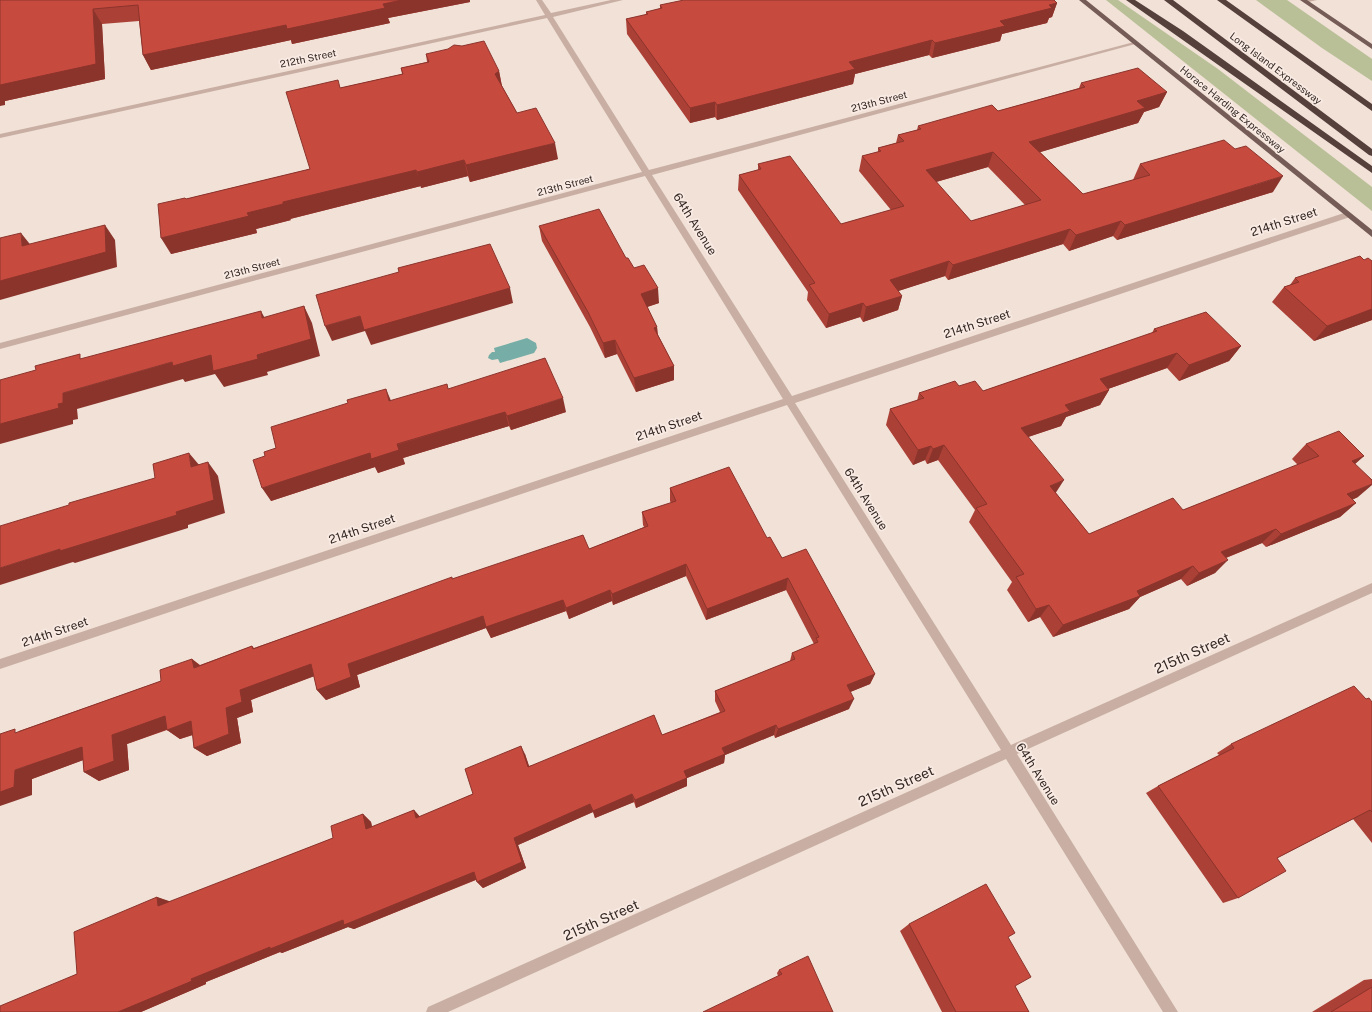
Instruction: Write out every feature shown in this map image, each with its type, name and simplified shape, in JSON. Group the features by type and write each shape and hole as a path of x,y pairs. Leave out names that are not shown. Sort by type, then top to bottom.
{"highway":[{"path":"1130,0 1180,33 1372,170"},
{"name":"Long Island Expressway","path":"1168,0 1372,153"},
{"name":"Long Island Expressway","path":"1221,0 1372,108"},
{"path":"1234,0 1324,73"}],"main road":[{"name":"Horace Harding Expressway","path":"1082,0 1372,234"},
{"path":"1304,1 1372,47"}],"street":[{"name":"64th Avenue","path":"539,0 1171,1012"},
{"name":"212th Street","path":"0,136 620,0"},
{"path":"1304,1 1314,0"},
{"name":"213th Street","path":"0,346 1136,44"},
{"name":"214th Street","path":"0,664 1348,215"},
{"name":"215th Street","path":"433,1012 1372,588"}],"green space":[{"path":"1106,0 1118,0 1218,69 1372,187 1372,211"},
{"path":"1256,0 1287,0 1372,59 1372,81 1322,48"}],"water":[{"path":"527,338 536,343 537,348 534,353 500,363 498,359 492,360 488,358 492,352 495,352 494,348"}],"building":[{"path":"0,0 402,0 383,4 385,8 287,29 286,25 143,55 138,5 93,9 96,64 0,85"},
{"path":"684,0 1054,0 1057,3 1049,5 1052,8 1000,21 1005,26 935,43 932,40 849,62 855,69 717,105 715,102 690,108 626,19 648,14 646,12 662,8 660,5"},
{"path":"484,41 499,71 495,74 517,113 536,108 555,143 466,165 464,160 417,172 416,170 283,202 283,204 247,213 249,216 161,238 158,204 186,199 310,169 286,92 338,80 340,88 403,74 401,68 429,62 426,54 448,49 454,45 462,46"},
{"path":"1138,68 1167,92 1137,101 1145,108 1029,142 1083,194 1150,175 1140,164 1224,140 1235,149 1246,146 1283,176 1125,225 1121,221 1076,235 1070,229 953,265 949,261 890,280 902,296 866,307 863,303 829,314 809,285 815,283 739,175 761,169 758,164 790,156 841,224 904,206 862,156 881,151 878,148 904,141 898,135 921,129 918,126 992,105 998,111 1085,87 1081,83","holes":["993,152 1041,200 971,221 926,170"]},
{"path":"599,209 626,258 628,258 634,268 644,265 658,288 641,294 657,327 654,328 674,366 634,378 615,340 603,343 588,312 539,226"},
{"path":"105,225 106,252 0,281 0,238 21,233 22,246"},
{"path":"490,244 510,288 364,330 360,316 325,326 316,295 399,272 398,268"},
{"path":"1360,256 1364,260 1368,258 1372,261 1372,309 1327,326 1284,287 1299,282 1295,278"},
{"path":"304,306 311,339 257,355 258,359 213,371 211,355 173,366 172,362 63,393 63,403 58,404 59,408 0,424 0,380 36,370 35,366 80,354 80,359 261,311 262,318"},
{"path":"1206,312 1241,346 1189,365 1177,353 1100,379 1109,390 1065,405 1070,411 1021,428 1064,480 1050,486 1089,534 1173,498 1183,510 1319,456 1306,444 1339,431 1364,456 1352,461 1372,480 1372,484 1347,494 1356,503 1281,534 1276,529 1221,552 1228,560 1199,573 1193,566 1137,591 1140,596 1063,625 1049,605 1036,609 1016,577 1024,574 976,508 987,504 944,445 933,449 931,446 918,450 890,409 924,398 919,393 955,381 959,386 975,381 983,391 1157,331 1154,329"},
{"path":"545,358 563,398 507,416 505,412 397,444 399,450 371,459 370,453 262,488 253,460 265,456 264,452 276,448 271,427 348,403 347,400 386,389 389,401 447,384 448,389"},
{"path":"189,453 191,467 208,462 214,500 176,512 177,515 0,568 0,526 69,505 69,503 155,478 153,464"},
{"path":"729,467 767,538 770,537 782,558 806,549 875,674 847,685 854,699 778,729 776,725 722,748 725,754 684,771 687,778 635,800 632,794 593,811 590,804 514,838 522,862 477,882 474,872 344,925 343,920 270,949 270,947 191,979 192,981 118,1012 0,1012 0,1006 77,974 74,932 157,897 158,906 333,838 331,826 363,814 366,829 414,810 416,818 473,794 465,769 521,746 528,767 654,715 662,735 725,711 715,691 795,659 792,653 818,642 816,638 819,637 788,578 707,609 686,564 612,594 610,590 566,608 563,600 486,627 483,616 348,664 351,677 317,690 311,664 240,690 242,702 226,708 229,734 194,748 191,721 167,730 165,716 112,735 114,761 84,772 82,747 15,770 14,787 0,792 0,734 15,729 15,733 161,681 160,670 192,659 194,668 252,646 253,649 452,577 452,579 583,535 589,549 648,526 642,512 676,501 670,488"},
{"path":"1354,686 1366,699 1369,698 1372,702 1372,812 1370,810 1277,858 1286,871 1238,898 1158,786 1234,748 1231,744"},
{"path":"986,884 1015,933 1008,937 1031,977 1015,986 1029,1012 956,1012 909,924"},
{"path":"808,956 833,1012 703,1012 782,974 779,970"},
{"path":"1372,987 1372,1012 1331,1012"}]}
